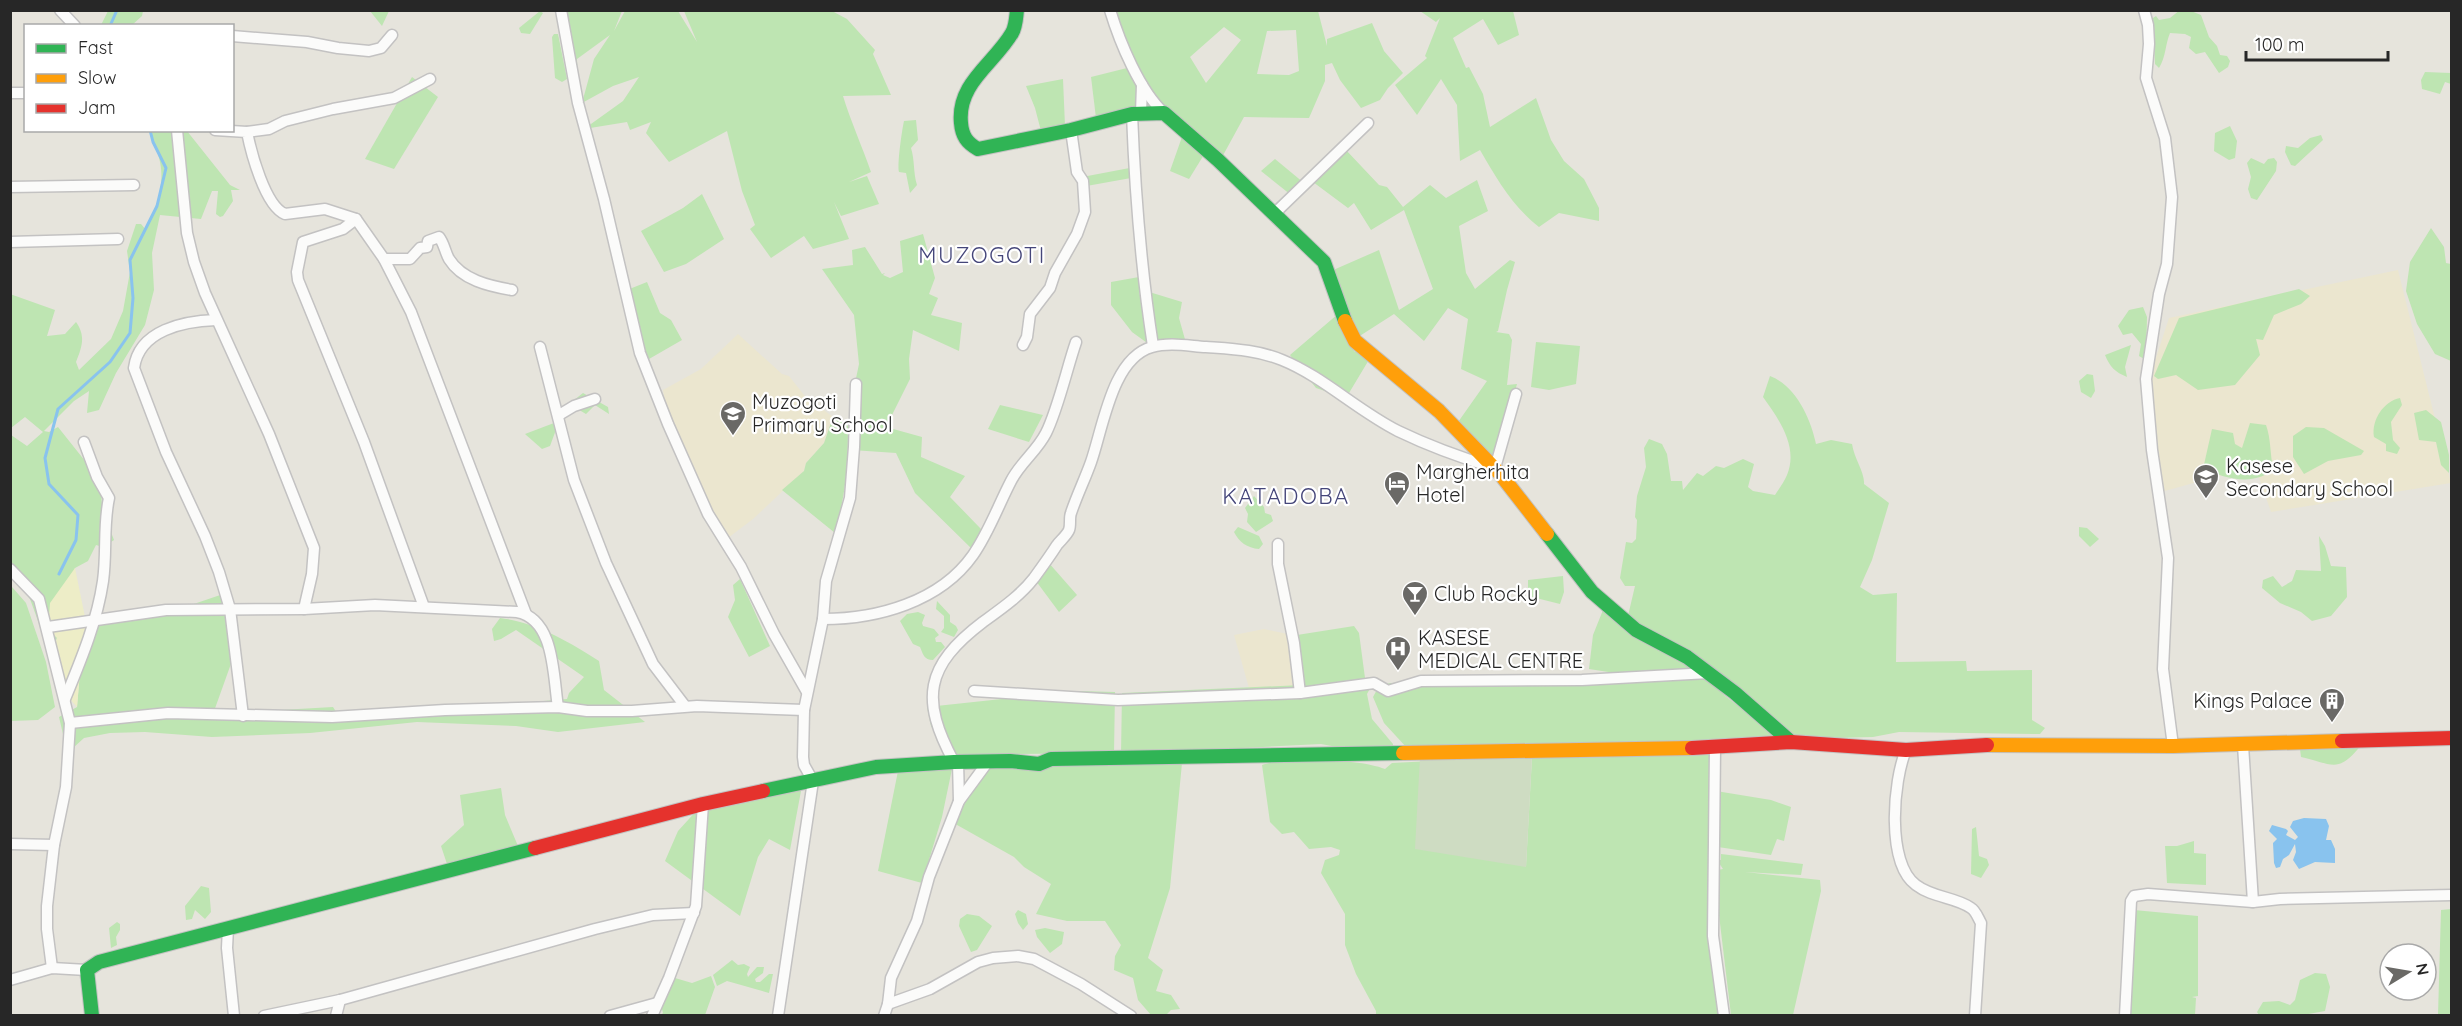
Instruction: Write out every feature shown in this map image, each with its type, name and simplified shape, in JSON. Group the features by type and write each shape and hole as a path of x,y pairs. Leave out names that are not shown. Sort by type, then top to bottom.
{"street":[{"path":"60,10 76,24"},
{"path":"561,10 578,103 604,199 640,353 668,424 708,514 741,567 774,634 807,692"},
{"path":"1017,10 1012,33 981,70 965,93 960,107 962,134 978,149 1071,130 1137,113 1164,113"},
{"path":"1110,10 1142,85 1153,102 1275,213 1325,264 1341,312 1355,341 1439,411 1495,468 1592,592 1636,630 1687,657 1791,742"},
{"path":"2144,10 2150,44 2146,78 2165,138 2172,197 2167,264 2159,294 2146,379 2152,450 2168,558 2163,669 2173,746"},
{"path":"234,36 307,42 369,51 381,48 392,35"},
{"path":"234,131 269,129 285,121 333,109 394,98 430,79"},
{"path":"1142,85 1137,113 1136,199 1145,295 1153,346"},
{"path":"1275,213 1368,123"},
{"path":"1023,345 1027,337 1030,314 1050,288 1055,273 1077,234 1085,212 1083,181 1077,172 1071,130"},
{"path":"177,132 187,233 205,294 268,434 311,539 314,560 304,609"},
{"path":"247,132 253,163 272,203 280,212 285,214 325,208 356,219 384,259 411,312 526,614"},
{"path":"10,187 134,185"},
{"path":"356,219 343,229 303,242 297,272 298,280 364,442 424,607"},
{"path":"384,259 410,259 420,248 427,247 428,241 439,237 450,260 463,273 488,285 512,290"},
{"path":"10,242 118,239"},
{"path":"216,320 183,324 156,335 144,346 134,368 166,452 214,559 230,609 243,716"},
{"path":"823,619 851,618 891,611 909,604 960,571 987,532 1011,480 1044,435 1076,342"},
{"path":"959,801 956,762 933,717 932,697 940,667 956,645 1008,604 1033,580 1068,531 1070,514 1085,480 1117,380 1131,359 1153,346 1180,345 1243,350 1272,357 1302,369 1398,431 1495,468"},
{"path":"540,347 578,491 606,563 653,664 685,706"},
{"path":"778,1016 813,781 804,765 804,710 823,619 826,581 850,498 856,384"},
{"path":"1495,468 1516,394"},
{"path":"559,415 574,406 595,399"},
{"path":"65,699 96,619 104,569 106,510 109,498 97,477 84,442"},
{"path":"1278,544 1278,564 1290,616 1300,693"},
{"path":"10,569 39,599 48,627 70,723 66,787 54,845 46,906 52,968"},
{"path":"48,627 166,610 304,609 375,605 526,614 536,620 549,648 558,707"},
{"path":"974,692 1099,700 1300,693 1374,683 1388,691 1421,681 1582,680 1709,674"},
{"path":"70,723 168,714 332,717 445,710 558,707 587,711 632,711 685,706 804,710"},
{"path":"10,980 52,968 87,970 109,959 703,804 876,767 956,762 1040,764 1051,759 1715,748 1791,742 1906,750 1978,745 2243,745 2451,738"},
{"path":"2243,745 2253,902"},
{"path":"1715,748 1713,936 1724,1016"},
{"path":"1906,750 1900,765 1896,807 1896,845 1900,862 1915,885 1934,896 1964,904 1976,912 1981,923 1975,1016"},
{"path":"884,1016 891,978 917,921 929,877 959,801 987,763"},
{"path":"651,1016 694,913 699,875 703,804"},
{"path":"10,844 54,845"},
{"path":"2125,1016 2131,901 2134,896 2148,894 2253,902 2280,899 2451,895"},
{"path":"264,1016 340,1000 653,915 694,913"},
{"path":"228,928 227,948 234,1016"},
{"path":"888,1004 930,989 978,963 993,958 1018,956 1034,959 1081,984 1131,1016"},
{"path":"87,970 92,1016"},
{"path":"336,1016 340,1000"},
{"path":"610,1016 657,1003"}],"shaded area":[{"path":"108,10 143,11 142,16 133,24 101,24"},
{"path":"2180,10 2201,15 2209,37 2217,46 2220,55 2227,56 2230,61 2228,67 2219,73 2205,52 2196,54 2189,48 2191,37 2185,34 2170,33 2159,68 2155,64 2153,18 2156,16 2159,20 2170,18"},
{"path":"370,11 389,11 382,26"},
{"path":"540,11 543,13 530,34 521,33 519,28"},
{"path":"561,11 622,11 614,31 625,11 678,11 697,42 684,11 832,11 847,19 875,50 873,54 891,95 843,96 871,172 849,182 867,176 879,204 841,216 834,202 849,239 813,249 804,236 771,258 750,229 755,225 742,191 727,131 669,162 646,133 651,122 630,130 627,122 584,129 623,101 639,77 613,86 582,103 594,59 610,35 577,59 578,106"},
{"path":"1112,11 1318,11 1327,46 1327,39 1372,23 1384,51 1403,73 1380,100 1361,108 1340,80 1332,63 1325,65 1325,81 1309,118 1244,117 1221,159 1153,100","holes":["1224,27 1241,40 1206,83 1190,57","1296,30 1299,71 1289,75 1257,74 1267,31"]},
{"path":"1420,11 1513,11 1519,35 1498,45 1483,19 1453,38 1466,68 1469,67 1483,94 1490,127 1536,98 1551,140 1564,161 1584,179 1599,208 1599,221 1559,213 1539,227 1513,201 1480,150 1460,161 1457,105 1441,79 1417,115 1395,85 1427,58 1425,56 1440,18 1436,22"},
{"path":"558,34 567,79 562,82 555,78 552,37"},
{"path":"1131,67 1159,110 1096,118 1091,77"},
{"path":"2425,72 2451,73 2451,84 2445,82 2440,94 2422,89 2421,80"},
{"path":"412,77 438,97 394,169 365,159"},
{"path":"1063,79 1065,126 1041,131 1026,86"},
{"path":"916,120 918,140 911,148 917,185 910,193 906,173 899,172 899,155 904,121"},
{"path":"2230,126 2237,141 2235,158 2229,160 2214,151 2215,133"},
{"path":"150,132 188,132 230,185 240,190 231,190 233,201 220,217 216,214 218,191 212,191 201,219 160,215 152,253 154,290 145,325 116,373 99,410 87,413 89,391 74,401 44,431 49,432 58,427 93,471 101,488 102,508 114,540 103,547 96,545 88,561 75,568 54,649 50,654 30,599 11,574 11,435 27,446 43,432 25,417 11,428 10,294 55,310 47,336 65,334 76,322 82,337 76,362 79,370 111,339 123,311 130,272 127,251 136,224 141,224 146,230 160,188 161,171"},
{"path":"1183,134 1205,153 1189,179 1170,171"},
{"path":"2321,135 2323,140 2295,166 2291,165 2285,152 2286,146 2298,148 2310,138"},
{"path":"1345,149 1379,185 1387,187 1403,207 1430,185 1446,198 1477,180 1488,211 1459,226 1466,273 1475,289 1510,260 1515,262 1496,332 1509,334 1512,340 1507,385 1517,384 1494,464 1456,425 1487,381 1461,369 1468,319 1448,308 1424,341 1394,314 1355,339 1331,271 1379,250 1399,310 1433,289 1404,210 1371,230 1354,203 1348,208 1313,182"},
{"path":"2251,158 2264,164 2268,159 2274,158 2277,162 2276,171 2257,200 2251,198 2248,189 2251,177 2247,163"},
{"path":"1275,159 1304,183 1291,195 1261,171"},
{"path":"1140,166 1131,178 1081,187 1077,178"},
{"path":"702,194 724,239 686,264 664,272 641,231 683,208"},
{"path":"2431,228 2444,247 2446,263 2451,264 2451,361 2435,354 2417,324 2406,291 2410,262"},
{"path":"923,234 935,278 929,294 938,298 931,315 962,323 959,351 913,330 909,359 910,379 886,427 922,437 921,457 965,476 950,497 981,529 973,550 915,493 896,453 852,450 854,388 859,364 854,315 822,269 853,265 852,250 865,247 882,274 885,273 883,275 890,278 903,272 900,241"},
{"path":"2398,270 2451,483 2271,512 2255,466 2161,492 2147,385 2169,318"},
{"path":"1139,277 1139,291 1150,345 1132,332 1111,305 1111,282"},
{"path":"647,282 660,313 671,320 682,340 649,359 636,337 627,290"},
{"path":"2299,289 2310,296 2301,304 2274,315 2263,340 2256,339 2260,355 2235,385 2198,390 2176,375 2158,379 2154,376 2179,318"},
{"path":"1146,291 1182,302 1179,318 1186,343 1155,344"},
{"path":"2143,307 2147,317 2146,360 2139,356 2141,344 2132,333 2123,335 2118,326 2129,310"},
{"path":"1338,314 1344,336 1355,352 1356,348 1370,358 1346,398 1316,388 1290,355"},
{"path":"738,334 782,374 789,376 804,395 833,417 824,443 806,463 804,471 753,519 724,541 667,416 663,390 701,369"},
{"path":"1536,342 1580,346 1576,384 1549,390 1531,387"},
{"path":"2131,345 2125,367 2127,377 2113,369 2105,355"},
{"path":"2087,374 2093,375 2095,391 2091,398 2081,392 2079,381"},
{"path":"1770,376 1795,395 1806,414 1816,444 1831,440 1852,444 1864,484 1889,503 1872,560 1860,587 1873,595 1897,593 1896,662 1966,661 1967,671 2032,670 2032,720 2045,728 2040,734 1899,732 1873,737 1793,739 1627,620 1635,586 1625,586 1620,578 1626,542 1632,543 1636,539 1637,496 1646,467 1644,448 1649,439 1662,444 1667,454 1671,481 1682,481 1683,490 1697,473 1703,476 1716,466 1724,468 1743,459 1754,464 1748,487 1753,491 1775,495 1787,475 1790,454 1785,433 1763,397"},
{"path":"583,393 608,407 609,414 595,405 586,414 569,404"},
{"path":"2400,398 2402,405 2391,422 2393,440 2400,448 2397,454 2386,451 2386,444 2374,437 2374,431 2380,412 2389,403"},
{"path":"1000,405 1043,415 1029,442 988,429"},
{"path":"2426,410 2441,422 2449,455 2449,473 2441,465 2436,442 2419,440 2414,413"},
{"path":"833,417 848,426 846,480 835,533 782,490 804,471 806,463 824,443"},
{"path":"554,423 557,427 550,446 542,449 525,434"},
{"path":"2250,423 2266,425 2273,469 2257,478 2239,479 2203,469 2212,429 2233,433 2235,444 2242,448"},
{"path":"2306,427 2324,428 2364,451 2361,455 2328,461 2304,474 2293,457 2293,436"},
{"path":"1254,496 1264,507 1265,513 1271,515 1273,521 1256,532 1247,522 1248,514 1245,508"},
{"path":"1238,527 1259,536 1263,544 1259,549 1247,546 1238,539 1234,532"},
{"path":"2079,527 2087,528 2099,539 2090,547 2079,536"},
{"path":"2319,536 2325,546 2331,566 2346,567 2347,597 2331,616 2312,621 2301,612 2280,603 2262,588 2263,580 2273,576 2282,587 2292,581 2296,570 2321,571"},
{"path":"1048,562 1077,595 1059,612 1033,577"},
{"path":"1563,576 1564,592 1560,604 1528,596 1528,580"},
{"path":"740,579 770,646 749,657 728,617 735,600 733,585"},
{"path":"12,587 26,603 46,662 55,707 38,720 11,721"},
{"path":"229,592 237,647 213,714 333,707 340,718 567,699 569,693 584,677 516,630 494,641 492,629 500,618 539,628 599,661 604,690 645,722 558,732 516,726 417,722 310,733 212,737 145,732 110,733 84,738 73,748 70,764 59,717 77,707 82,649 100,623 185,607"},
{"path":"937,601 950,615 950,622 958,630 954,637 941,632 944,628 944,616 936,609"},
{"path":"1603,610 1702,671 1615,673 1589,669 1593,635"},
{"path":"918,612 925,615 923,626 934,629 939,635 935,638 936,642 941,642 945,647 933,660 926,658 920,647 913,644 900,621 907,614"},
{"path":"1354,626 1359,633 1365,678 1376,677 1367,694 1372,719 1393,744 1393,747 1337,747 1321,744 1121,754 1122,693 1302,685 1297,635"},
{"path":"1264,629 1292,635 1297,686 1249,688 1234,635"},
{"path":"1708,676 1725,696 1784,740 1407,748 1384,723 1373,697 1379,686 1390,683"},
{"path":"1078,691 1115,692 1114,753 1006,754 953,759 931,726 927,707"},
{"path":"2363,743 2348,759 2335,765 2301,757 2300,749"},
{"path":"1709,748 1708,918 1721,1015 1376,1015 1345,945 1345,914 1321,873 1325,860 1339,855 1340,850 1331,847 1309,849 1294,832 1282,834 1270,822 1262,765 1289,760 1324,760 1359,763 1385,769 1392,763 1451,760 1526,867 1532,757 1620,757"},
{"path":"1420,757 1532,757 1526,867 1415,849"},
{"path":"1182,763 1170,888 1148,958 1163,970 1156,991 1171,995 1180,1009 1171,1010 1166,1015 1151,1015 1138,1000 1133,978 1114,970 1115,956 1121,945 1105,921 1067,921 1036,914 1051,884 1024,867 1014,857 950,821 964,793 994,764"},
{"path":"952,769 942,817 922,883 878,871 898,771"},
{"path":"799,786 801,791 790,850 769,839 758,857 740,916 665,861 678,831 699,808"},
{"path":"501,788 505,815 518,846 447,864 441,846 464,825 460,795"},
{"path":"1716,791 1771,800 1791,807 1784,841 1777,839 1771,855 1718,847"},
{"path":"1976,827 1979,856 1987,859 1989,865 1981,878 1971,874 1972,829"},
{"path":"2194,841 2194,853 2206,854 2206,885 2167,883 2165,846 2177,846"},
{"path":"1721,854 1803,864 1801,875 1745,872 1820,880 1821,891 1793,1015 1731,1015 1716,890 1717,870 1723,869 1717,860 1721,860"},
{"path":"201,886 209,888 211,912 205,919 195,910 192,919 186,920 185,906"},
{"path":"2451,909 2451,1015 2438,1015 2441,910"},
{"path":"1018,910 1026,914 1028,924 1023,930 1015,914"},
{"path":"2134,910 2198,916 2198,996 2192,997 2196,998 2195,1015 2126,1016"},
{"path":"967,914 979,916 992,926 977,950 971,952 959,926 960,919"},
{"path":"117,922 120,924 120,930 116,937 117,945 111,948 109,928"},
{"path":"1045,928 1064,932 1062,944 1050,953 1037,937 1035,930"},
{"path":"732,960 738,965 744,964 750,967 748,977 757,967 764,967 763,973 755,979 756,982 773,974 769,993 727,981 717,986 713,975"},
{"path":"2315,973 2326,974 2330,987 2325,1011 2303,1015 2259,1015 2257,1012 2263,1002 2279,1001 2290,1005 2295,1000 2300,980"},
{"path":"711,976 715,987 705,1015 661,1015 663,1013 660,1001 675,978 692,983"}],"sand":[{"path":"75,568 85,617 100,623 82,649 77,707 58,686 54,649 57,638 48,629 50,603"}],"water":[{"path":"2304,818 2326,819 2329,826 2326,840 2331,840 2335,849 2335,863 2315,862 2299,869 2293,860 2296,852 2295,844 2289,855 2283,859 2280,867 2276,868 2273,843 2277,839 2269,831 2272,825 2286,829 2288,831 2286,835 2295,840 2298,837 2290,827 2293,821"}],"waterway":[{"path":"111,24 117,10"},
{"path":"59,574 76,540 78,515 49,484 45,458 58,409 110,362 130,333 133,298 130,260 157,206 166,168 150,132"}],"traffic: fast":[{"path":"1017,10 1012,33 978,75 965,96 961,109 961,123 964,135 971,144 978,149 1071,130 1132,114 1164,113 1218,160 1324,262 1345,321"},
{"path":"1547,534 1592,592 1636,630 1687,657 1735,693 1791,742"},
{"path":"763,791 876,767 954,762 1010,761 1039,764 1051,759 1403,753"},
{"path":"92,1016 87,970 99,962 535,848"}],"traffic: slow":[{"path":"1345,321 1355,341 1439,411 1501,475 1547,534"},
{"path":"1987,745 2173,746 2342,741"},
{"path":"1403,753 1692,748"}],"traffic: jam":[{"path":"2342,741 2452,738"},
{"path":"1692,748 1791,742 1906,750 1987,745"},
{"path":"535,848 703,804 763,791"}],"place":[{"name":"Muzogoti Primary School","path":"733,437"},
{"name":"Kasese Secondary School","path":"2206,500"},
{"name":"Margherhita Hotel","path":"1397,507"},
{"name":"Club Rocky","path":"1415,617"},
{"name":"KASESE MEDICAL CENTRE","path":"1398,672"},
{"name":"Kings Palace","path":"2332,724"}],"district":[{"name":"MUZOGOTI","path":"982,255"},
{"name":"KATADOBA","path":"1286,496"}]}
